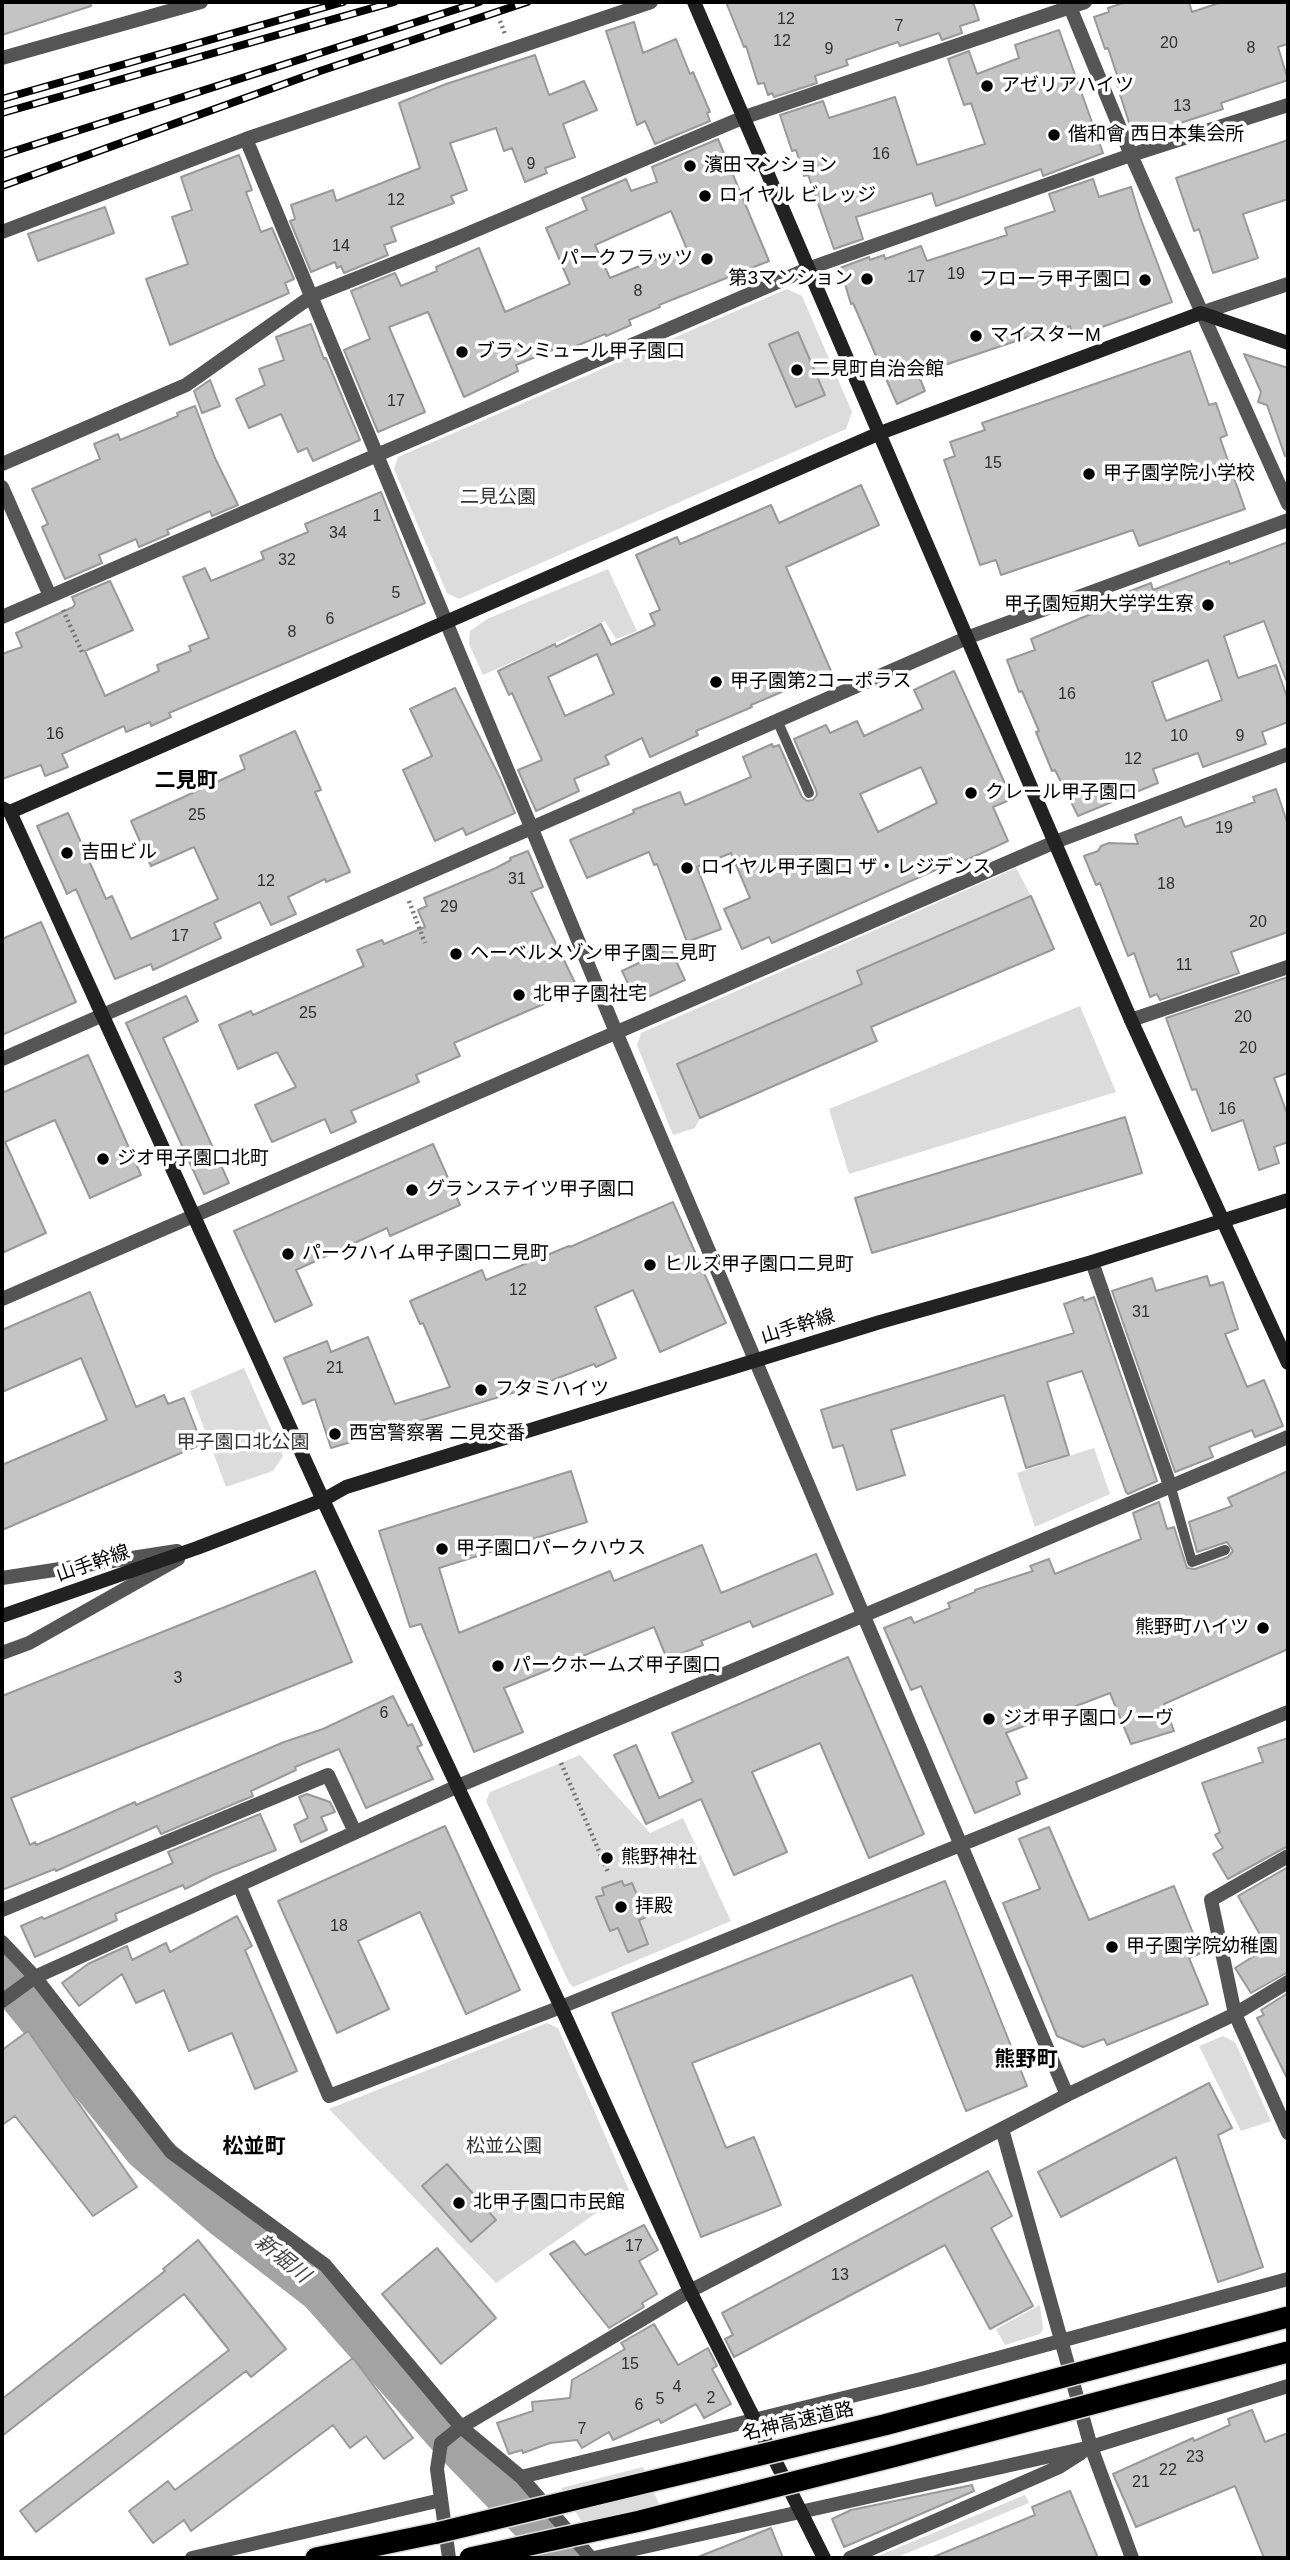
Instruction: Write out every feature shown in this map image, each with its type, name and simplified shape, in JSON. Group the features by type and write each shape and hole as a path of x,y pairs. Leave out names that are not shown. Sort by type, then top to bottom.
{"highway":[{"name":"名神高速道路","path":"316,2558 462,2527 884,2425 1288,2317"},
{"path":"470,2558 640,2521 1288,2352"}],"street":[{"path":"2,58 201,2"},
{"path":"2,232 246,139 651,2"},
{"path":"694,2 969,637 1131,1020 1288,1363"},
{"path":"2,464 186,385 312,296 742,118 1069,4 1085,2"},
{"path":"1069,4 1131,155 1288,504"},
{"path":"2,617 810,268 1131,155 1288,105"},
{"path":"246,139 616,1032 1067,2095"},
{"path":"824,2558 690,2291 561,2007 192,1215 104,1016 5,812 447,623 880,433 1201,313 1288,284"},
{"path":"1201,313 1288,343"},
{"path":"2,486 53,595"},
{"path":"2,1059 969,637 1288,520"},
{"path":"2,1299 1055,842 1288,754"},
{"path":"1131,1020 1288,967"},
{"name":"山手幹線","path":"2,1616 197,1548 323,1500 346,1487 755,1361 1093,1262 1288,1200"},
{"path":"1093,1262 1171,1488"},
{"path":"4,2000 31,1980 458,1786 1288,1437"},
{"path":"2,1578 197,1548"},
{"path":"2,1653 29,1643 197,1548"},
{"path":"239,1885 329,2096 561,2007 1288,1713"},
{"path":"2,1910 328,1774 355,1832"},
{"path":"1288,1856 1211,1900 1235,2014 1288,2133"},
{"path":"2,1942 171,2152 325,2266 457,2430 521,2477 593,2558 1091,2447 1288,2386"},
{"path":"449,2558 437,2469 442,2443 457,2430 690,2291 1067,2095 1235,2014 1288,1982"},
{"path":"1002,2129 1091,2447 1132,2558"},
{"path":"521,2477 921,2379 1288,2279"},
{"path":"850,2558 1059,2467 1091,2447"},
{"path":"201,2557 441,2500"}],"lane":[{"path":"777,720 808,793"},
{"path":"1171,1488 1192,1562 1225,1550"}],"path":[{"path":"53,595 83,654"},
{"path":"401,884 425,943"},
{"path":"554,1746 608,1872"}],"green space":[{"name":"二見公園","path":"787,289 802,296 852,412 846,429 459,599 447,593 394,469 398,457"},
{"path":"608,569 637,631 616,639 605,621 483,675 469,644 470,631 487,619"},
{"path":"1016,868 1031,896 857,971 862,984 677,1064 700,1118 695,1128 673,1135 637,1045 641,1033"},
{"path":"1080,1006 1116,1092 849,1174 829,1109"},
{"name":"甲子園口北公園","path":"244,1368 283,1456 273,1471 226,1487 190,1391"},
{"path":"1094,1448 1110,1494 1035,1527 1017,1473"},
{"name":"熊野神社","path":"580,1755 650,1833 683,1818 731,1921 573,1987 486,1801 490,1792"},
{"name":"松並公園","path":"547,2023 558,2028 629,2190 496,2283 329,2109"},
{"path":"1223,2036 1235,2042 1271,2121 1241,2131 1199,2046"},
{"path":"1040,2305 1043,2329 1040,2334 1005,2345 996,2329"},
{"path":"643,2467 668,2525 595,2543 561,2488"},
{"path":"1025,2495 1029,2503 895,2558 873,2558"}],"building":[{"path":"2,2 90,2 91,6 2,35"},
{"path":"726,2 973,2 979,20 960,26 962,33 942,40 939,33 900,46 898,42 846,60 848,65 815,76 817,83 774,97 772,93 768,95 764,83 758,84 746,46 744,47"},
{"path":"1126,2 1189,2 1192,12 1222,2 1288,2 1288,44 1278,47 1288,80 1221,103 1223,109 1144,135 1143,132 1133,135 1117,85 1120,84 1094,17 1109,12 1108,8"},
{"path":"634,22 643,53 676,39 710,112 707,113 710,121 655,144 645,121 637,125 606,31"},
{"path":"1059,30 1103,153 1043,176 1041,169 936,206 932,193 856,217 863,239 834,249 808,175 804,176 796,150 792,151 780,115 823,101 829,118 895,97 917,165 985,144 971,103 964,105 948,59 969,51 977,74 1019,58 1015,45"},
{"path":"535,55 549,95 584,81 597,110 563,124 575,157 545,168 547,173 525,182 512,148 504,151 496,128 450,143 467,190 451,196 454,203 391,227 396,241 384,245 388,255 344,273 341,266 337,268 335,262 311,272 290,221 295,219 291,205 333,190 336,201 420,168 399,103 446,84"},
{"path":"718,139 769,261 659,305 660,307 629,320 631,325 606,336 605,334 557,354 555,349 516,365 518,371 464,397 428,312 389,327 425,412 378,432 344,350 370,339 351,291 395,273 401,286 437,271 436,267 479,248 505,312 570,284 546,228 587,210 582,198 626,179 631,191 657,182 652,167","holes":["671,211 686,247 610,278 595,245"]},
{"path":"1288,140 1288,199 1243,214 1258,258 1213,273 1199,229 1194,231 1176,178"},
{"path":"239,155 252,190 246,192 261,232 272,228 294,279 285,283 289,293 170,345 146,279 188,264 172,217 192,210 181,177"},
{"path":"1093,179 1099,197 1131,187 1172,302 1074,337 1070,326 1029,341 1028,337 918,374 925,391 897,404 853,303 851,304 840,268 869,257 870,260 884,255 885,259 921,246 927,261 1007,235 1005,228 1055,211 1049,194"},
{"path":"105,207 114,233 38,261 28,234"},
{"path":"311,324 360,440 313,461 307,448 298,452 281,414 249,428 236,399 265,385 259,369 284,360 276,337"},
{"name":"二見町自治会館","path":"798,332 825,395 796,407 769,344"},
{"name":"甲子園学院小学校","path":"1190,351 1209,405 1216,403 1227,435 1220,438 1245,509 1139,546 1133,530 1001,575 996,560 980,565 944,460 955,456 950,442 985,430 982,423"},
{"path":"1244,354 1288,368 1288,456 1285,456 1267,405 1258,402 1261,392"},
{"path":"210,380 220,406 202,413 194,391"},
{"path":"195,406 215,458 238,505 212,516 210,511 167,530 169,534 139,547 136,539 99,555 102,563 65,579 42,527 48,524 32,489 100,459 94,444 118,434 120,440"},
{"path":"861,485 879,525 786,567 831,671 696,731 698,735 650,757 642,738 605,756 609,764 574,779 579,791 536,811 518,770 542,760 512,693 509,695 498,671 555,644 556,647 601,624 611,645 655,625 650,614 660,610 636,555 677,537 680,544 771,505 779,523","holes":["597,654 614,694 565,716 548,677"]},
{"path":"381,492 425,603 169,713 171,717 151,726 150,722 126,732 124,726 62,754 68,767 45,776 41,765 2,779 2,654 22,647 16,633 73,607 75,604 72,597 110,581 133,630 85,651 105,696 159,671 157,665 191,651 189,646 209,638 183,577 205,568 211,581 264,559 261,552 308,532 305,524"},
{"path":"1288,542 1288,680 1264,621 1224,636 1238,678 1276,665 1288,700 1288,722 1262,732 1266,744 1203,767 1198,753 1153,769 1158,783 1078,816 1055,770 1052,771 1036,732 1039,731 1022,691 1019,692 1007,660 1035,650 1031,639 1127,599 1125,593 1151,583 1153,590 1229,561 1230,564","holes":["1208,660 1222,700 1166,721 1152,682"]},
{"path":"954,671 1012,799 993,807 1008,841 962,862 960,859 772,943 769,937 742,949 724,909 750,898 731,853 697,867 721,929 687,942 657,864 654,865 649,852 587,878 570,840 634,813 633,810 680,792 685,805 751,777 743,757 772,744 773,747 779,745 802,797 807,801 813,800 817,795 816,790 794,739 826,725 830,733 857,721 864,736 923,709 914,690","holes":["921,767 937,803 878,832 860,794"]},
{"path":"455,688 515,813 466,835 463,828 435,841 403,770 432,756 410,709"},
{"path":"295,731 321,790 315,792 350,872 326,882 325,879 288,897 296,914 271,925 260,902 214,923 221,938 153,970 151,964 115,979 76,889 67,894 37,826 68,813 106,899 112,896 131,939 218,899 194,847 151,866 131,821 245,769 240,756"},
{"path":"1276,789 1288,825 1288,932 1231,952 1239,973 1160,1000 1157,994 1150,997 1134,953 1128,956 1100,883 1096,885 1084,856 1109,843 1138,844 1135,835 1181,817 1185,827 1255,802 1253,797"},
{"path":"528,851 543,887 531,892 578,989 454,1043 460,1056 416,1075 419,1082 351,1111 356,1122 331,1133 325,1119 272,1142 255,1105 296,1087 277,1052 238,1069 219,1025 251,1011 253,1015 364,966 357,950 382,940 384,944 425,927 418,910 427,906 424,898 496,868 511,860 510,858"},
{"path":"1031,896 1054,949 871,1027 877,1041 700,1118 677,1064 862,984 857,971"},
{"path":"41,922 76,1002 2,1035 2,939"},
{"path":"670,948 685,980 637,1002 622,971"},
{"path":"1288,977 1288,1073 1274,1078 1288,1116 1288,1142 1274,1147 1279,1163 1259,1170 1243,1120 1212,1131 1196,1089 1192,1090 1166,1018"},
{"path":"186,996 198,1021 163,1038 229,1183 204,1194 126,1023"},
{"name":"ジオ甲子園口北町","path":"88,1055 141,1175 90,1198 55,1120 5,1142 46,1233 2,1253 2,1093"},
{"path":"1125,1117 1142,1173 872,1253 855,1198"},
{"path":"433,1144 460,1205 390,1236 387,1228 296,1270 312,1305 275,1322 234,1231"},
{"path":"673,1202 726,1323 660,1352 633,1290 595,1307 616,1358 596,1367 594,1364 545,1383 331,1448 315,1399 303,1404 284,1358 327,1341 331,1352 368,1337 395,1404 450,1387 423,1323 420,1324 410,1301 482,1270 486,1280"},
{"path":"1207,1276 1210,1286 1223,1282 1238,1329 1225,1334 1247,1387 1264,1380 1283,1426 1255,1437 1252,1430 1209,1447 1213,1457 1175,1472 1112,1291 1152,1278 1156,1291"},
{"path":"90,1292 136,1407 164,1395 168,1404 184,1398 202,1444 2,1530 2,1465 107,1420 81,1358 2,1392 2,1330"},
{"path":"1083,1297 1084,1301 1094,1297 1157,1481 1128,1494 1126,1492 1082,1371 1047,1382 1069,1455 1026,1468 1004,1395 891,1430 905,1475 857,1490 843,1445 833,1448 821,1410 1074,1333 1064,1304"},
{"path":"571,1471 587,1522 439,1568 459,1633 610,1571 614,1581 702,1545 721,1593 816,1554 833,1594 753,1627 750,1621 701,1641 703,1645 667,1659 654,1627 504,1688 523,1732 474,1752 421,1624 410,1627 379,1531"},
{"path":"1288,1471 1288,1649 1164,1704 1174,1731 1131,1744 1110,1693 1006,1733 1027,1778 1016,1782 1020,1794 975,1813 921,1686 911,1690 884,1628 911,1617 914,1623 950,1608 948,1603 975,1590 1033,1571 1030,1566 1049,1559 1055,1574 1141,1539 1133,1513 1159,1502 1167,1529 1174,1527 1187,1568 1195,1569 1228,1557 1233,1551 1227,1542 1197,1552 1189,1522 1232,1506 1228,1498"},
{"path":"315,1571 352,1662 11,1798 30,1845 35,1842 36,1845 135,1802 136,1805 284,1742 323,1729 393,1696 408,1726 412,1724 422,1745 417,1747 433,1779 366,1808 339,1749 295,1767 296,1770 251,1791 253,1796 161,1834 157,1826 56,1871 55,1869 2,1890 2,1696"},
{"path":"848,1657 924,1834 869,1858 820,1743 752,1772 787,1852 734,1875 701,1799 646,1824 614,1755 636,1745 659,1798 693,1782 672,1733"},
{"path":"1288,1738 1288,1846 1228,1879 1213,1854 1223,1848 1215,1835 1220,1832 1202,1783 1263,1762 1258,1748"},
{"path":"307,1794 330,1802 335,1812 321,1817 327,1830 301,1842 294,1825 308,1818 299,1797"},
{"path":"260,1814 276,1850 185,1889 183,1885 115,1914 117,1920 35,1957 21,1926 42,1917 44,1919 173,1863 168,1852"},
{"path":"445,1826 520,1990 466,2014 420,1912 358,1941 389,2009 337,2033 278,1901"},
{"path":"1049,1827 1089,1920 1174,1886 1201,1953 1189,1958 1208,2004 1107,2045 1104,2039 1083,2047 1057,2036 1003,1903 1040,1889 1019,1839"},
{"path":"1288,1867 1288,1972 1251,1993 1235,1968 1260,1952 1254,1943 1262,1938 1238,1896"},
{"name":"拝殿","path":"622,1881 624,1886 632,1883 646,1917 639,1920 648,1944 628,1952 618,1928 610,1931 596,1897 604,1895 602,1888"},
{"path":"945,1881 1027,2086 966,2111 912,1975 692,2063 726,2148 754,2137 781,2205 701,2237 612,2013"},
{"path":"237,1916 252,1946 245,1950 297,2071 255,2089 232,2033 189,2051 164,1990 136,2003 122,1974 79,2006 62,1983 88,1964 127,1946 132,1960 166,1943 170,1952"},
{"path":"1288,1993 1288,2080 1257,2018 1264,2015 1261,2010"},
{"path":"28,2031 137,2187 93,2216 15,2116 2,2125 2,2050"},
{"path":"1209,2083 1232,2128 1218,2135 1263,2267 1218,2282 1176,2157 1061,2217 1038,2172"},
{"name":"北甲子園口市民館","path":"447,2164 496,2220 471,2242 422,2186"},
{"path":"988,2171 1012,2216 991,2228 1033,2306 990,2329 945,2245 734,2357 725,2339 733,2335 722,2313"},
{"path":"644,2225 658,2250 639,2261 657,2294 642,2303 644,2307 609,2328 550,2254 574,2241 585,2255"},
{"path":"198,2240 286,2349 251,2377 246,2371 36,2532 20,2511 229,2350 184,2294 2,2436 2,2399 165,2271 163,2269"},
{"path":"437,2248 496,2318 441,2364 382,2294"},
{"path":"654,2324 678,2365 708,2348 717,2366 712,2369 731,2404 704,2418 696,2404 661,2423 659,2419 613,2440 609,2432 582,2448 577,2440 550,2443 523,2453 522,2450 509,2454 497,2423 533,2411 532,2402 570,2398 572,2380 625,2349 621,2343"},
{"path":"353,2358 413,2438 384,2459 366,2436 350,2448 333,2425 191,2531 184,2520 153,2543 129,2511 168,2481 175,2490"},
{"path":"1252,2410 1265,2442 1288,2433 1288,2558 1264,2558 1235,2486 1136,2527 1113,2474 1193,2438 1194,2441 1230,2425 1228,2419"},
{"path":"972,2485 974,2491 844,2547 832,2519 851,2510"},
{"path":"1070,2491 1098,2558 931,2558 1035,2515 1032,2507"},
{"path":"771,2528 783,2558 698,2558 698,2557"}],"waterway":[{"name":"新堀川","path":"2,1975 145,2148 223,2215 320,2290 451,2438 559,2549"}],"railway":[{"path":"2,99 343,2"},
{"path":"2,113 394,2"},
{"path":"2,155 479,2"},
{"path":"2,186 320,71 527,2"}],"place":[{"name":"アゼリアハイツ","path":"987,86"},
{"name":"偕和會 西日本集会所","path":"1054,135"},
{"name":"濱田マンション","path":"690,166"},
{"name":"ロイヤル ビレッジ","path":"705,196"},
{"name":"パークフラッツ","path":"707,259"},
{"name":"第3マンション","path":"867,279"},
{"name":"フローラ甲子園口","path":"1145,280"},
{"name":"マイスターM","path":"976,336"},
{"name":"ブランミュール甲子園口","path":"462,352"},
{"name":"二見町自治会館","path":"797,370"},
{"name":"甲子園学院小学校","path":"1089,474"},
{"name":"甲子園短期大学学生寮","path":"1208,605"},
{"name":"甲子園第2コーポラス","path":"716,682"},
{"name":"クレール甲子園口","path":"971,793"},
{"name":"吉田ビル","path":"67,853"},
{"name":"ロイヤル甲子園口 ザ・レジデンス","path":"687,868"},
{"name":"ヘーベルメゾン甲子園二見町","path":"456,954"},
{"name":"北甲子園社宅","path":"519,995"},
{"name":"ジオ甲子園口北町","path":"103,1159"},
{"name":"グランステイツ甲子園口","path":"412,1190"},
{"name":"パークハイム甲子園口二見町","path":"288,1254"},
{"name":"ヒルズ甲子園口二見町","path":"650,1265"},
{"name":"フタミハイツ","path":"481,1390"},
{"name":"西宮警察署 二見交番","path":"335,1434"},
{"name":"甲子園口パークハウス","path":"442,1549"},
{"name":"熊野町ハイツ","path":"1263,1628"},
{"name":"パークホームズ甲子園口","path":"498,1666"},
{"name":"ジオ甲子園口ノーヴ","path":"989,1719"},
{"name":"熊野神社","path":"607,1858"},
{"name":"拝殿","path":"621,1907"},
{"name":"甲子園学院幼稚園","path":"1112,1947"},
{"name":"北甲子園口市民館","path":"459,2203"}],"district":[{"name":"二見町","path":"186,781"},
{"name":"熊野町","path":"1026,2060"},
{"name":"松並町","path":"254,2147"}]}
